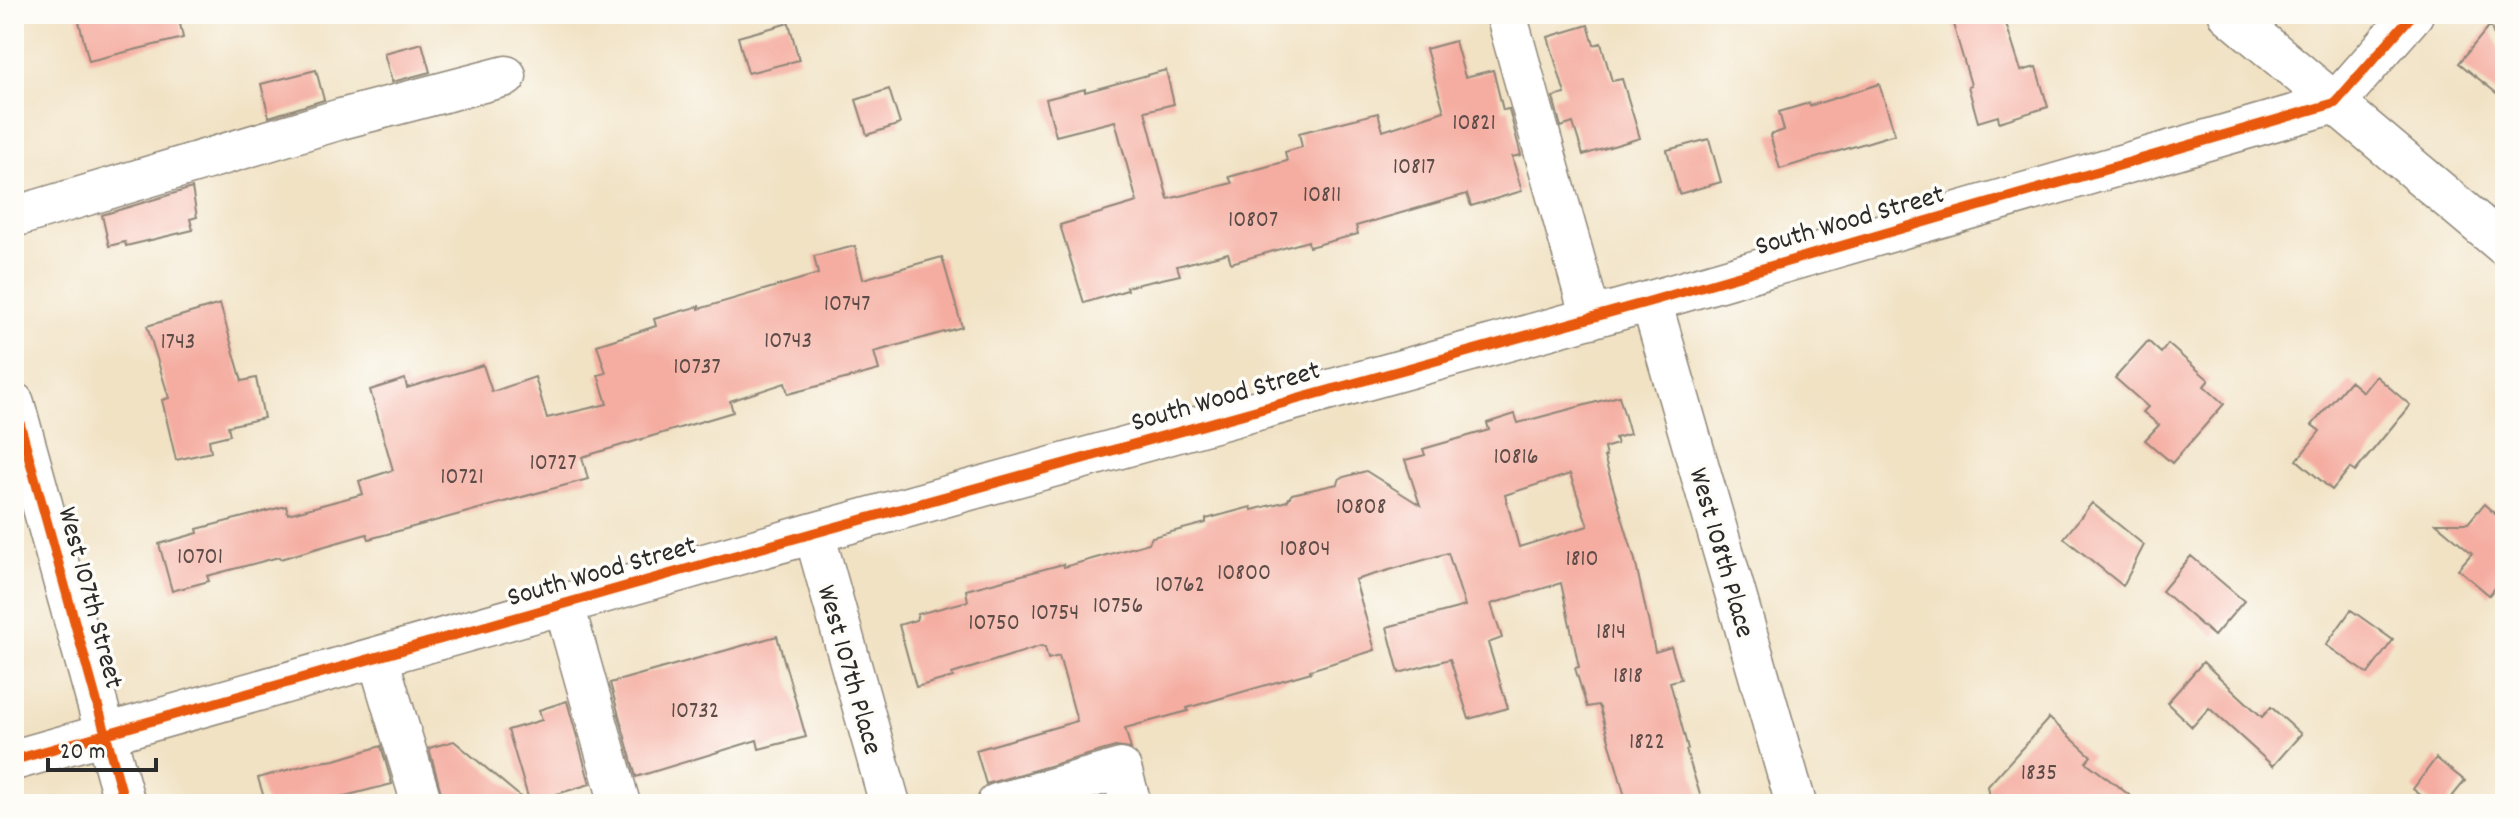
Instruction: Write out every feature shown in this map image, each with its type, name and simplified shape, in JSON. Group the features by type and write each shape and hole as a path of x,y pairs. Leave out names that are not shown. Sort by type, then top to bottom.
{"street":[{"path":"1506,14 1591,318"},
{"path":"2229,14 2505,246"},
{"path":"2335,103 2413,14"},
{"path":"14,217 341,119 506,76"},
{"name":"South Wood Street","path":"14,760 814,533 1591,318 2335,103"},
{"name":"West 108th Place","path":"1651,301 1785,801"},
{"name":"West 107th Street","path":"14,403 125,804"},
{"name":"West 107th Place","path":"814,533 890,804"},
{"path":"564,605 620,804"},
{"path":"378,658 422,804"},
{"path":"997,804 1121,769 1131,804"}],"building":[{"path":"77,14 178,14 183,38 89,61"},
{"path":"1950,14 2003,14 2021,71 2036,67 2048,107 1999,122 1998,116 1978,122 1968,86 1971,85"},
{"path":"789,23 799,60 748,73 738,37"},
{"path":"1588,25 1594,45 1601,43 1612,81 1622,79 1640,138 1583,155 1573,123 1561,127 1553,97 1565,94 1548,37"},
{"path":"2490,25 2505,65 2505,100 2459,63"},
{"path":"1455,41 1465,77 1493,70 1503,110 1509,109 1521,155 1512,157 1522,191 1471,206 1467,194 1356,226 1358,234 1309,247 1308,241 1231,263 1228,253 1177,266 1180,275 1126,287 1127,290 1084,303 1060,225 1137,202 1115,121 1056,136 1046,99 1166,70 1174,104 1145,111 1168,199 1232,183 1229,177 1287,161 1285,152 1302,147 1299,133 1378,113 1383,131 1444,111 1426,49"},
{"path":"422,43 430,72 392,82 384,53"},
{"path":"316,70 324,100 269,117 261,84"},
{"path":"1879,84 1895,134 1780,169 1770,135 1784,130 1779,112 1809,103 1810,106"},
{"path":"889,89 900,124 867,135 856,100"},
{"path":"1709,139 1721,182 1679,194 1667,150"},
{"path":"192,188 197,217 190,219 193,230 126,246 125,242 109,246 102,215"},
{"path":"855,246 863,279 942,257 962,327 874,352 879,370 788,394 785,383 730,401 733,412 582,457 588,479 369,539 367,534 207,576 209,581 172,591 159,544 198,533 197,529 286,506 288,514 363,494 359,481 393,470 370,390 405,379 407,388 483,365 492,392 535,377 547,418 607,404 598,375 606,373 597,345 656,326 654,319 818,274 814,256"},
{"path":"220,304 242,381 256,378 264,418 228,426 230,435 209,440 211,452 176,460 162,400 169,398 147,326"},
{"path":"2148,341 2161,353 2168,344 2209,380 2204,386 2224,404 2172,463 2145,440 2159,425 2143,412 2148,407 2115,378"},
{"path":"2376,376 2410,405 2355,472 2350,468 2332,490 2297,460 2320,431 2312,425 2350,381 2363,392"},
{"path":"1619,396 1630,434 1615,438 1617,444 1604,448 1604,457 1635,560 1655,652 1671,647 1681,679 1670,682 1703,804 1627,804 1600,708 1598,705 1587,707 1575,668 1579,667 1561,583 1491,604 1502,638 1488,643 1508,708 1469,719 1450,659 1399,673 1387,627 1465,606 1448,553 1355,580 1375,650 1187,708 1188,711 1125,728 1131,749 1115,747 986,784 976,750 1077,721 1059,656 1048,659 1045,647 916,687 899,625 916,620 918,614 968,601 966,590 1149,543 1152,537 1206,523 1206,519 1287,501 1292,494 1338,484 1340,478 1366,471 1420,505 1405,460 1425,455 1423,449 1489,430 1487,423 1515,414 1518,423","holes":["1570,474 1588,526 1519,547 1505,495"]},
{"path":"2092,503 2144,545 2123,586 2064,538"},
{"path":"2484,504 2505,523 2505,577 2489,595 2458,569 2472,553 2436,523 2468,523"},
{"path":"2191,556 2244,601 2214,636 2162,591"},
{"path":"2351,610 2393,640 2368,674 2326,645"},
{"path":"777,636 806,737 759,749 757,740 636,777 610,683"},
{"path":"2203,662 2262,717 2271,707 2301,734 2273,766 2209,708 2192,727 2167,703"},
{"path":"567,701 590,784 557,794 560,804 530,804 508,730 542,720 539,710"},
{"path":"2049,718 2091,756 2086,762 2141,804 1991,804 1988,786"},
{"path":"454,741 529,804 444,804 429,748"},
{"path":"381,746 392,784 313,804 266,804 258,778"},
{"path":"2436,758 2465,781 2446,804 2432,804 2413,789"}],"cycle path":[{"path":"14,760 814,533 1651,301 2335,103 2413,14"},
{"path":"14,403 125,804"}]}
